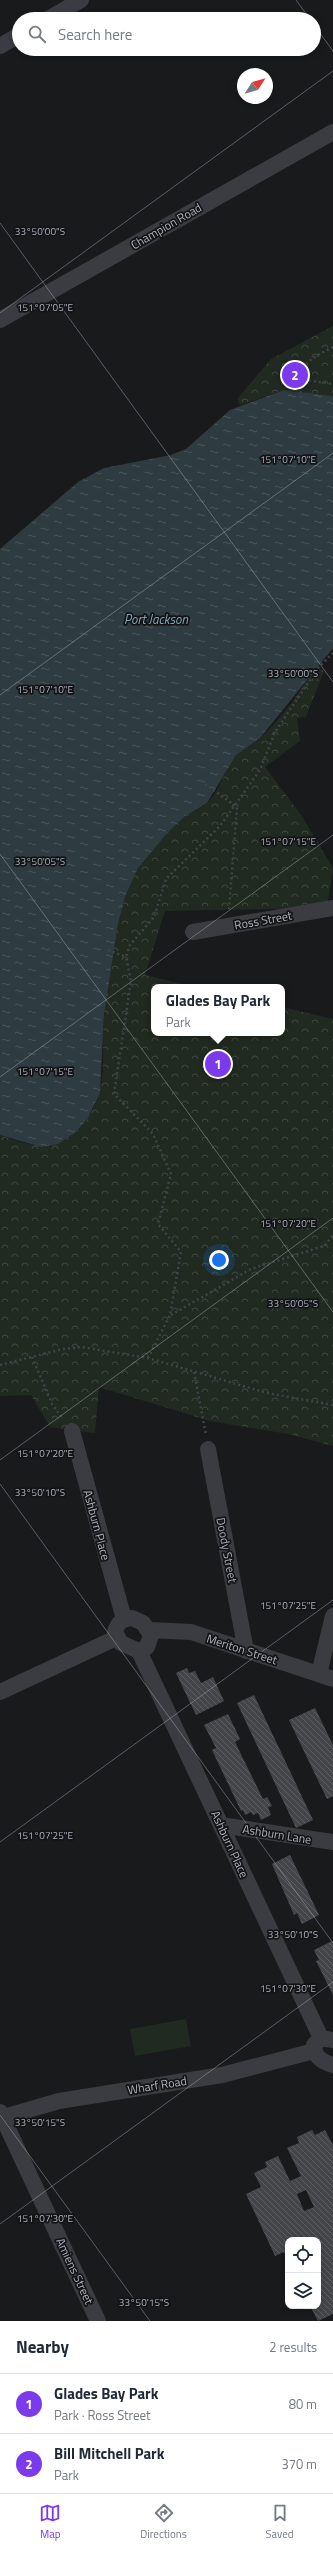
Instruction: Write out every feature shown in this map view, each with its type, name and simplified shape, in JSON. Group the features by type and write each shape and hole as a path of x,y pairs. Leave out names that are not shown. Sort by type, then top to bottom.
{"street":[{"path":"60,12 81,0"},
{"path":"0,46 12,39"},
{"name":"Champion Road","path":"0,320 333,132"},
{"name":"Ross Street","path":"193,932 333,908"},
{"name":"Ashburn Place","path":"72,1431 124,1619"},
{"name":"Doody Street","path":"208,1449 246,1651"},
{"path":"326,1677 333,1616"},
{"path":"132,1618 144,1623 150,1630 150,1641 147,1647 139,1651 128,1648 116,1638 115,1632 118,1623 124,1619 132,1618"},
{"name":"Meriton Street","path":"150,1630 191,1632 326,1677"},
{"path":"0,1692 116,1638"},
{"name":"Ashburn Place","path":"139,1651 323,2043"},
{"name":"Ashburn Lane","path":"221,1825 333,1842"},
{"path":"323,2043 319,2058 333,2065"},
{"name":"Wharf Road","path":"1,2116 59,2101 222,2075 323,2043"},
{"name":"Amiens Street","path":"1,2116 98,2321"}],"path":[{"path":"301,398 299,379 303,367 316,356 333,347"},
{"path":"299,379 333,384"},
{"path":"148,1358 170,1315 182,1252 158,1224 171,1174 153,1134 114,1094 132,981 126,958 130,945 154,917 166,880 220,826 260,770 275,732 318,668 333,653"},
{"path":"202,781 237,808 228,926"},
{"path":"108,950 126,958"},
{"path":"170,1315 251,1269 324,1246 333,1235"},
{"path":"0,1365 63,1349 81,1347 148,1358 267,1393 333,1405"},
{"path":"32,1357 52,1404 72,1431"},
{"path":"194,1372 208,1449"}],"green space":[{"path":"333,326 333,396 284,390 240,405 237,399 271,359"},
{"path":"316,667 324,671 306,717 297,718 300,741 265,767 301,815 333,868 327,908 165,911 145,975 182,984 151,984 151,1036 285,1036 285,1008 333,1019 333,1446 288,1434 210,1421 99,1387 95,1433 50,1427 31,1395 0,1396 0,1135 37,1145 58,1143 78,1129 88,1117 95,1106 102,1081 104,1016 114,939 121,909 136,872 150,851 166,832 184,816 204,806 211,800 236,755 259,739 275,723"},
{"path":"186,2019 191,2046 135,2056 130,2029"}],"water":[{"name":"Port Jackson","path":"284,390 333,396 333,648 260,738 236,755 207,803 185,816 168,832 138,868 126,894 118,923 104,1014 100,1093 88,1118 75,1133 58,1144 41,1147 0,1135 0,549 78,482 104,468 171,455 186,449 230,410"}],"building":[{"path":"187,1668 189,1673 195,1671 201,1683 213,1677 224,1701 196,1715 176,1673"},
{"path":"254,1695 313,1820 296,1828 237,1703"},
{"path":"315,1708 333,1745 333,1796 327,1799 289,1720"},
{"path":"228,1714 240,1739 235,1742 263,1799 267,1797 272,1806 268,1807 271,1815 261,1820 258,1813 253,1815 251,1812 245,1815 243,1810 241,1811 212,1750 216,1748 204,1725"},
{"path":"290,1855 319,1915 302,1924 297,1913 294,1915 272,1864"},
{"path":"332,1941 333,1995 316,1961 319,1960 314,1950"},
{"path":"312,2130 315,2135 325,2130 333,2145 333,2314 318,2321 312,2309 321,2309 321,2237 285,2237 285,2254 284,2252 275,2256 246,2194 261,2187 254,2173 267,2167 265,2162 278,2156 290,2181 301,2176 287,2148 299,2143 297,2137","holes":["306,2190 314,2207 304,2211 297,2194"]}],"place":[{"name":"Bill Mitchell Park","path":"295,375"},
{"name":"Glades Bay Park","path":"218,1064"}]}
